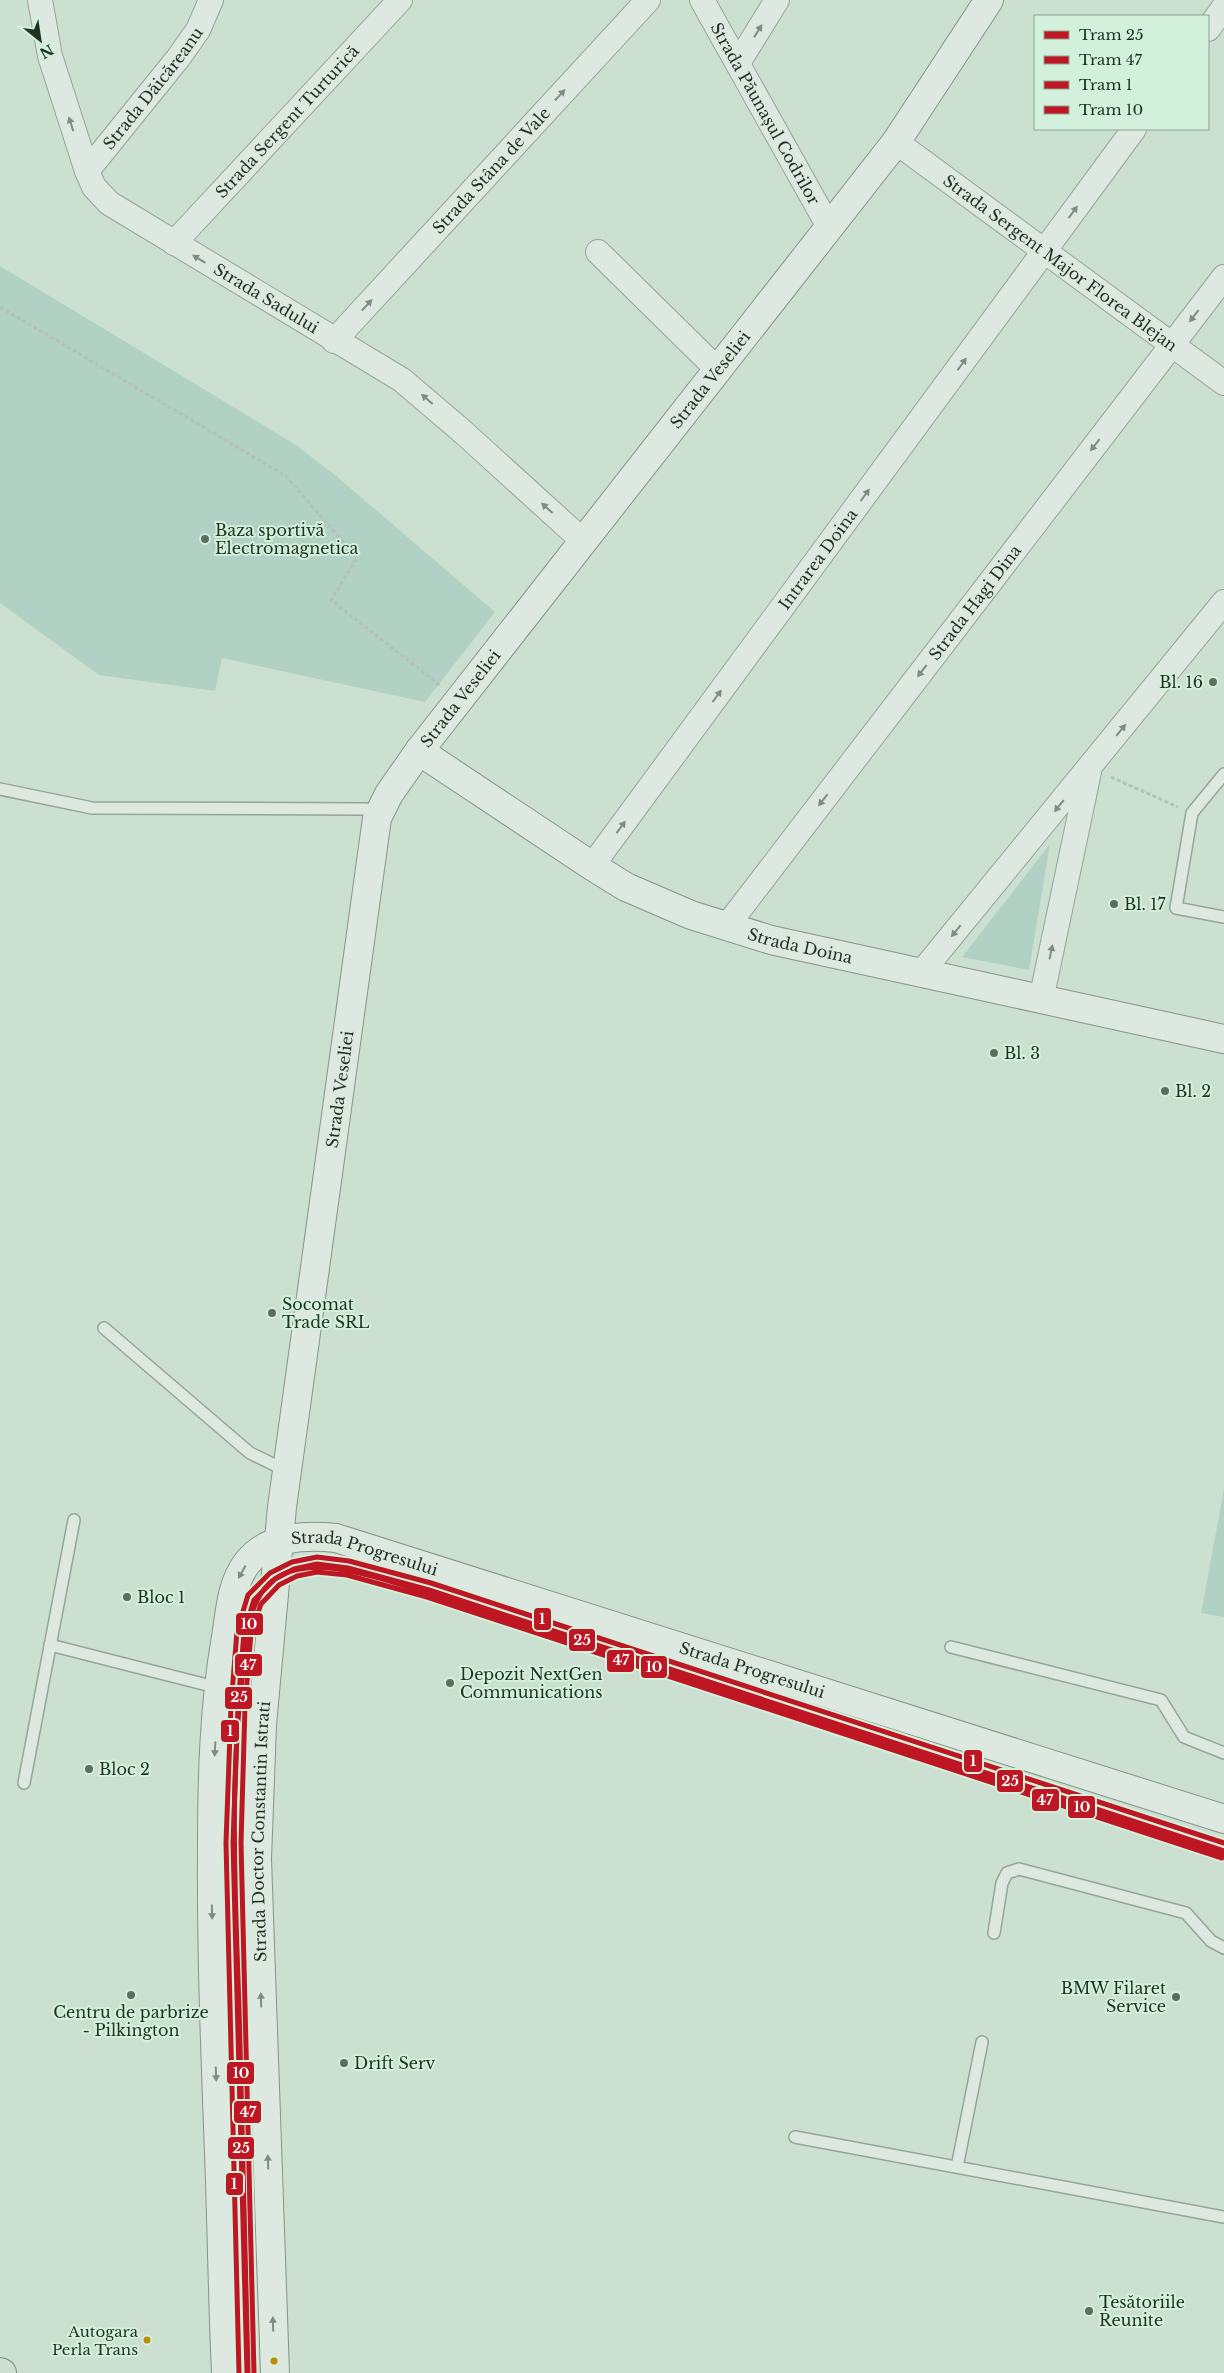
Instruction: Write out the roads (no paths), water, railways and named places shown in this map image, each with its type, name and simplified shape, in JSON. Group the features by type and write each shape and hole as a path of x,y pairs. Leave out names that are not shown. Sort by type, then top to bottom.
{"main road":[{"name":"Strada Veseliei","path":"278,1542 375,828 380,811 419,751 896,142 989,0"},
{"name":"Strada Doina","path":"419,751 592,866 626,886 657,901 726,927 771,940 1224,1039"},
{"name":"Strada Progresului","path":"278,1542 296,1537 336,1538 1224,1819"},
{"path":"226,2373 212,1895 212,1796 219,1688 231,1601 238,1578 247,1563 259,1552 278,1542"},
{"name":"Strada Doctor Constantin Istrati","path":"275,2373 257,1859 263,1708 278,1542"}],"street":[{"name":"Strada Sadului","path":"40,0 50,56 87,170 94,187 109,203 402,380 417,391 583,541"},
{"name":"Strada Dăicăreanu","path":"87,170 179,57 198,30 211,0"},
{"name":"Strada Sergent Turturică","path":"174,243 400,0"},
{"name":"Strada Stâna de Vale","path":"334,340 648,0"},
{"name":"Strada Păunașul Codrilor","path":"702,0 829,227"},
{"path":"738,62 778,0"},
{"path":"1209,28 1224,7"},
{"name":"Intrarea Doina","path":"592,866 1133,130"},
{"name":"Strada Sergent Major Florea Blejan","path":"896,142 1224,383"},
{"path":"598,252 717,369"},
{"name":"Strada Hagi Dina","path":"726,927 1224,277"},
{"path":"921,973 1224,602"},
{"path":"1041,1000 1090,768"}],"lane":[{"path":"1224,774 1192,813 1176,908 1224,917"},
{"path":"0,789 92,808 366,809 380,811"},
{"path":"104,1328 250,1453 287,1471"},
{"path":"24,1783 74,1520"},
{"path":"50,1645 219,1688"},
{"path":"952,1647 1161,1700 1184,1737 1224,1754"},
{"path":"994,1932 1002,1883 1007,1873 1019,1868 1186,1913 1211,1941 1224,1948"},
{"path":"957,2167 982,2042"},
{"path":"795,2137 1224,2217"}],"tram line":[{"name":"1","path":"239,2373 226,1843 231,1706 237,1631 248,1595 270,1573 292,1562 317,1557 349,1561 431,1583 1224,1843"},
{"name":"25","path":"247,2373 233,1843 238,1706 244,1632 254,1600 275,1579 294,1569 317,1564 348,1568 429,1590 1224,1851"},
{"name":"10","path":"248,2373 234,1806 239,1710 249,1624 259,1596 277,1577 292,1571 308,1568 326,1568 361,1573 393,1582 1224,1854"},
{"name":"47","path":"254,2373 241,1843 245,1706 251,1633 261,1604 279,1585 297,1576 317,1572 347,1575 427,1597 1222,1858"}],"place":[{"name":"Baza sportivă Electromagnetica","path":"205,539"},
{"name":"Bl. 16","path":"1213,682"},
{"name":"Bl. 17","path":"1114,904"},
{"name":"Bl. 3","path":"994,1053"},
{"name":"Bl. 2","path":"1165,1091"},
{"name":"Socomat Trade SRL","path":"272,1313"},
{"name":"Bloc 1","path":"127,1597"},
{"name":"Depozit NextGen Communications","path":"450,1683"},
{"name":"Bloc 2","path":"89,1769"},
{"name":"Centru de parbrize - Pilkington","path":"131,1995"},
{"name":"BMW Filaret Service","path":"1176,1997"},
{"name":"Drift Serv","path":"344,2063"},
{"name":"Țesătoriile Reunite","path":"1089,2311"},
{"name":"Autogara Perla Trans","path":"147,2340"}]}
